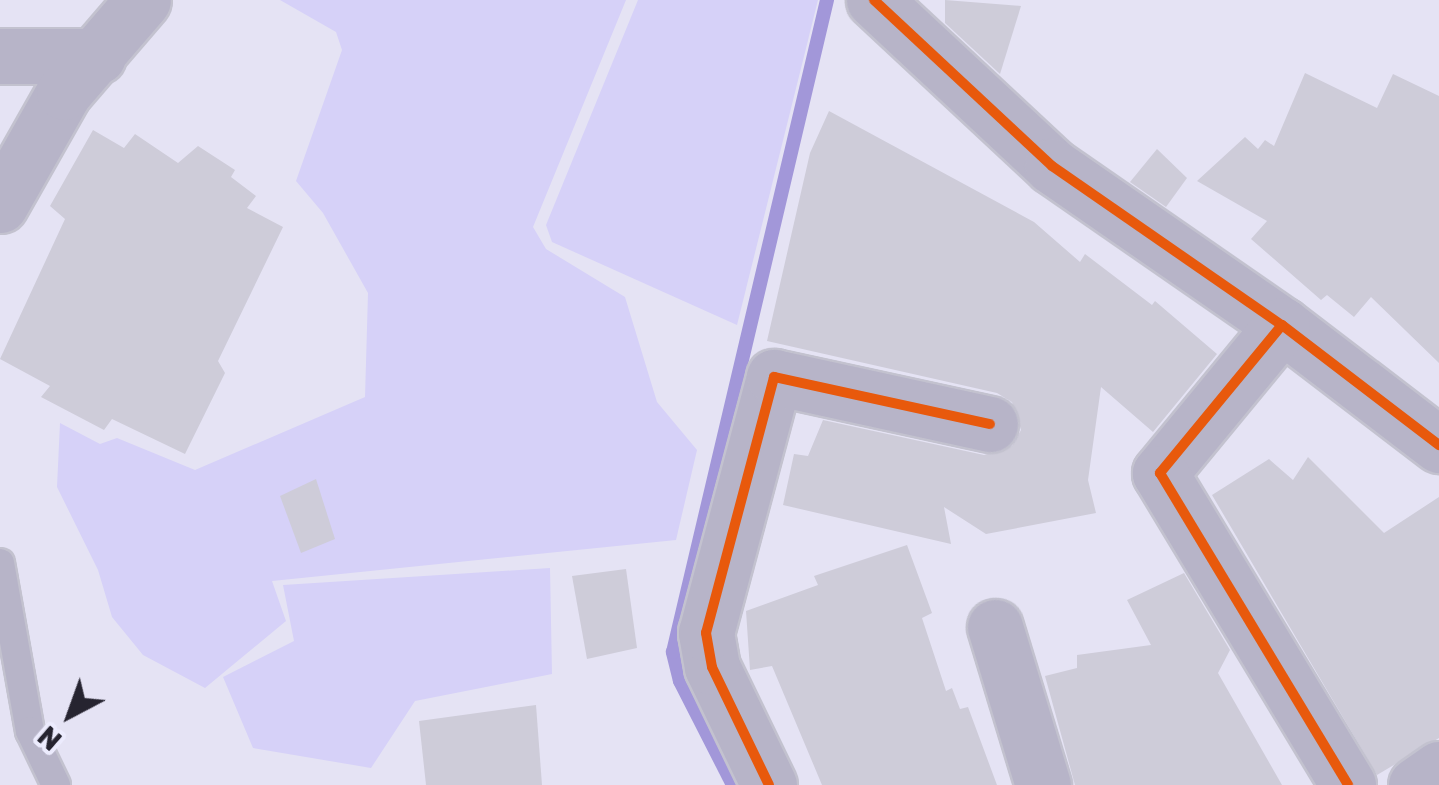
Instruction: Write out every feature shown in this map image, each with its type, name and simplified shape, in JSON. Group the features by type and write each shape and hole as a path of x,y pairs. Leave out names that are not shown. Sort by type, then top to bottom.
{"street":[{"path":"0,205 38,130 143,0"},
{"path":"874,0 1052,166 1282,325 1439,445"},
{"path":"0,56 98,56"},
{"path":"1282,325 1160,473 1348,785"},
{"path":"768,785 712,667 706,633 774,377 990,424"},
{"path":"996,627 1044,785"},
{"path":"1416,785 1439,770"}],"lane":[{"path":"0,563 30,731 56,785"}],"shaded area":[{"path":"280,0 626,0 533,227 546,249 625,297 657,402 697,450 676,540 272,581 286,621 205,688 143,655 112,617 98,570 57,487 60,423 100,444 117,438 195,470 365,397 368,293 323,213 296,181 342,50 336,32"},
{"path":"638,0 818,0 737,325 552,242 546,225"},
{"path":"550,568 552,674 415,701 371,768 253,748 223,677 294,641 283,585"}],"building":[{"path":"945,0 1021,6 1000,74 945,23"},
{"path":"1305,73 1377,108 1393,74 1439,96 1439,363 1371,297 1354,317 1327,295 1321,300 1251,239 1267,221 1197,181 1245,137 1258,149 1265,140 1274,146"},
{"path":"829,111 1034,222 1080,262 1085,254 1152,305 1155,301 1217,354 1153,432 1101,387 1088,480 1096,513 986,534 944,507 951,544 783,505 794,454 808,456 823,420 984,455 1012,446 1021,430 1012,402 997,393 767,341 810,153"},
{"path":"93,130 124,148 135,134 178,163 198,146 235,170 231,177 256,196 247,208 283,227 218,361 225,373 185,454 112,419 104,430 41,397 50,386 0,359 65,219 50,206"},
{"path":"1157,149 1187,178 1166,207 1130,182"},
{"path":"1308,457 1384,533 1439,497 1439,738 1377,775 1212,495 1269,459 1293,480"},
{"path":"316,479 335,539 301,553 280,496"},
{"path":"907,545 932,613 922,618 946,691 952,688 960,709 968,707 997,785 822,785 772,666 750,670 746,611 818,585 814,576"},
{"path":"626,569 637,648 587,659 572,576"},
{"path":"1184,573 1230,650 1218,673 1282,785 1075,785 1045,676 1077,668 1077,655 1151,645 1127,600"},
{"path":"536,705 542,785 426,785 419,721"}],"waterway":[{"path":"733,785 680,681 673,652 827,0"}],"cycle path":[{"path":"874,0 1052,166 1282,325 1439,445"},
{"path":"1282,325 1160,473 1348,785"},
{"path":"769,785 712,667 706,633 774,377 990,424"}]}
